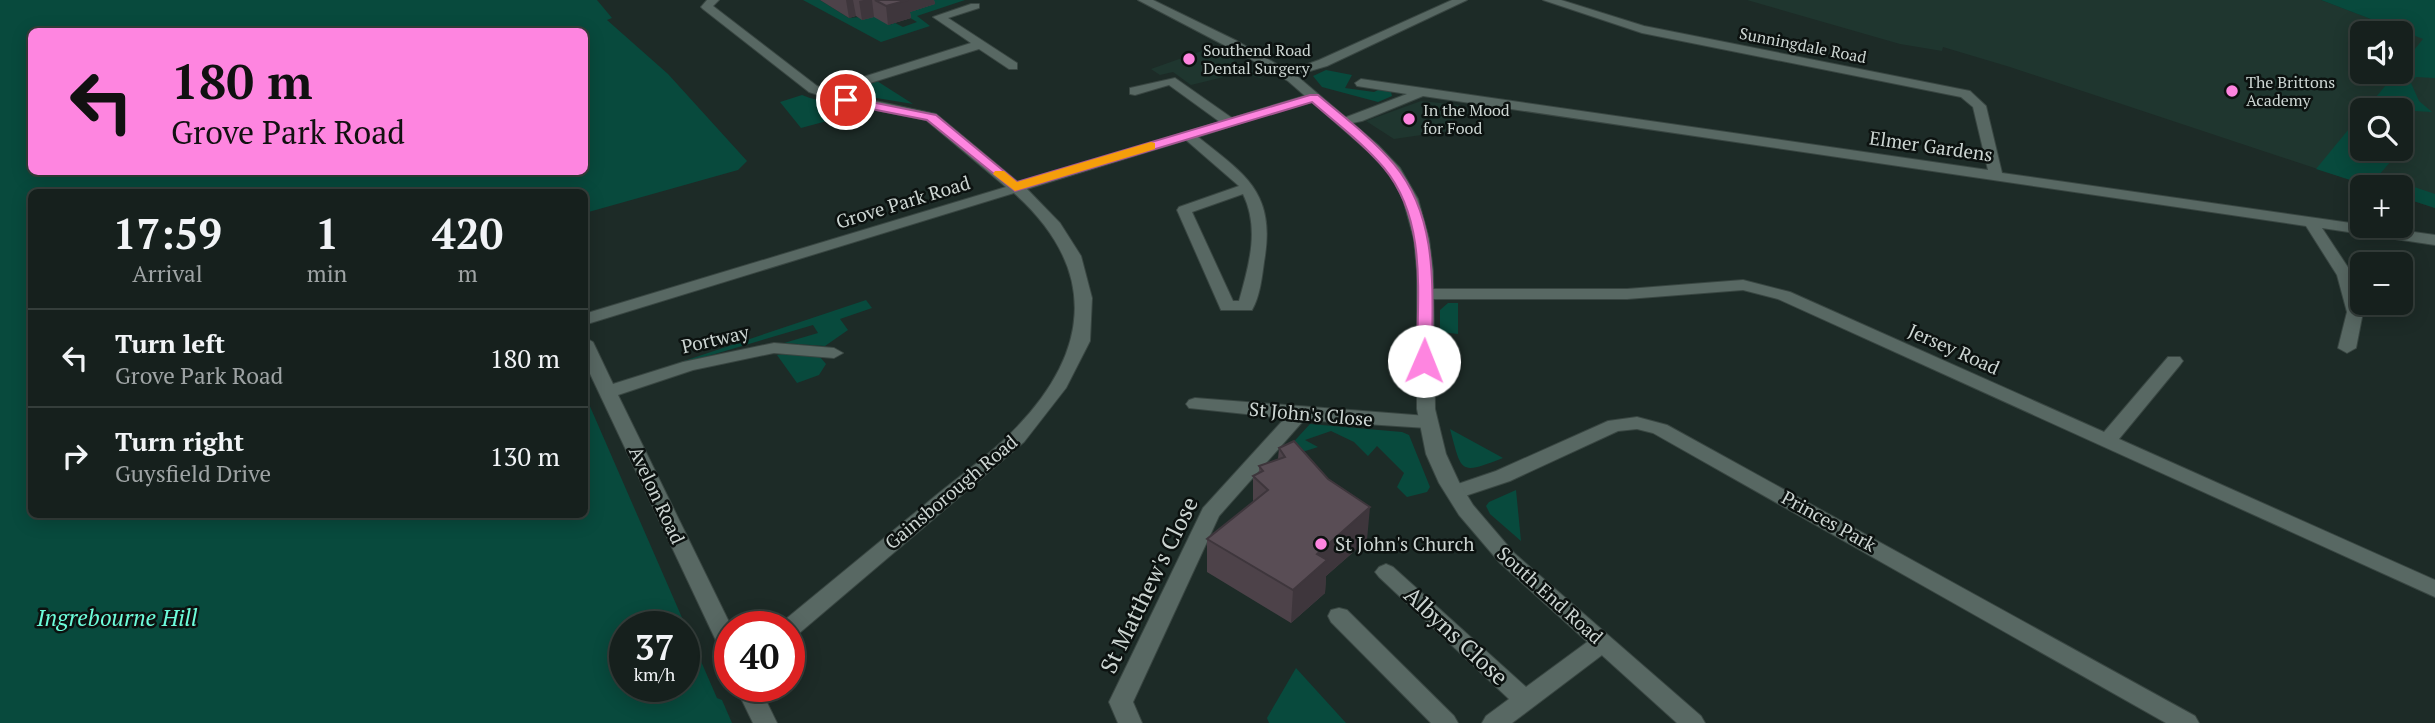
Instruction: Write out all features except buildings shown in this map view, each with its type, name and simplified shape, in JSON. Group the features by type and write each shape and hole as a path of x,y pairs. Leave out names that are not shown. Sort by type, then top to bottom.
{"street":[{"path":"713,0 707,6 813,89 824,94 978,45"},
{"name":"South End Road","path":"1144,0 1226,40 1286,74 1370,146 1405,187 1419,225 1426,294 1424,383 1427,422 1437,455 1456,492 1483,532 1524,575 1693,723"},
{"path":"1286,74 1334,58 1461,0"},
{"name":"Sunningdale Road","path":"1549,0 1642,29 1965,94 1979,106 1996,175"},
{"path":"975,6 939,17 1013,66"},
{"path":"1135,91 1171,81 1229,122"},
{"name":"Elmer Gardens","path":"1361,83 2435,240"},
{"path":"1343,121 1422,92"},
{"name":"Gainsborough Road","path":"805,616 1017,438 1057,388 1081,341 1084,298 1073,256 1055,226 1015,187 931,117 824,94"},
{"name":"Grove Park Road","path":"588,319 1314,97"},
{"path":"1188,135 1243,180 1247,188 1260,220 1254,276 1246,306 1227,306 1184,210 1247,188"},
{"path":"2311,222 2345,275 2355,312 2347,348"},
{"name":"Jersey Road","path":"1426,294 1627,294 1743,285 1761,288 1784,295 2435,589"},
{"name":"Portway","path":"608,392 689,366 774,348 834,353"},
{"name":"Avelon Road","path":"588,350 714,614"},
{"path":"2107,440 2174,361"},
{"name":"St John's Close","path":"1195,404 1427,422"},
{"name":"St Matthew's Close","path":"1130,723 1121,702 1210,513 1299,414"},
{"name":"Princes Park","path":"1456,492 1503,476 1615,425 1637,423 1660,429 2187,723"},
{"name":"Albyns Close","path":"1387,572 1525,700"},
{"path":"1339,616 1446,723"},
{"name":"Albyns Close","path":"1494,723 1602,643"},
{"path":"755,702 765,723"}],"shaded area":[{"name":"The Brittons Academy","path":"1747,0 2321,0 2377,21 2350,21 2350,84 2413,84 2413,35 2435,43 2435,208 2413,201 2413,175 2350,175 2350,180 2010,67 1943,47 1942,51 1900,44"},
{"path":"1213,47 1264,79 1240,73 1191,85 1173,72 1160,75 1151,69"},
{"path":"1421,101 1459,105 1448,131 1394,139 1366,121"}],"green space":[{"name":"Ingrebourne Hill","path":"0,0 597,0 612,18 607,20 668,74 747,161 738,170 588,212 588,189 28,189 28,518 588,518 588,402 679,611 609,611 609,702 700,702 700,659 714,691 714,702 723,702 732,723 0,723"},
{"path":"803,0 820,0 849,18 880,15 888,25 895,23 903,27 917,22 897,10 927,0 965,0 917,16 930,26 881,42"},
{"path":"2321,0 2435,0 2435,78 2416,77 2413,81 2413,51 2423,39 2413,35 2413,21 2376,21"},
{"path":"1326,70 1352,75 1345,88 1374,92 1380,89 1391,92 1392,96 1378,102 1322,87 1313,76"},
{"path":"877,81 913,104 852,94 854,87"},
{"path":"2387,84 2411,84 2419,101 2432,112 2413,111 2413,98 2375,98"},
{"path":"802,95 864,111 801,128 780,102"},
{"path":"2350,128 2350,161 2391,161 2379,175 2350,175 2350,180 2316,169"},
{"path":"2413,187 2435,194 2435,208 2413,201"},
{"path":"866,300 872,308 840,319 848,330 825,346 784,343 818,333 813,325 627,380"},
{"path":"1448,303 1458,303 1458,334 1440,332 1440,310"},
{"path":"777,355 820,357 826,364 819,375 797,383"},
{"path":"1310,424 1402,432 1409,435 1430,487 1427,492 1407,497 1397,487 1404,473 1377,446 1368,456 1354,442 1331,431 1305,440 1318,447 1296,454 1288,448"},
{"path":"1450,429 1503,458 1478,467 1464,466 1460,462"},
{"path":"1516,490 1521,541 1490,514 1486,506 1489,502"},
{"path":"1296,668 1346,723 1269,723 1267,718"}],"slow traffic":[{"path":"999,174 1015,187 1151,146"}],"place":[{"name":"Southend Road Dental Surgery","path":"1189,59"},
{"name":"The Brittons Academy","path":"2232,91"},
{"name":"In the Mood for Food","path":"1409,119"},
{"name":"St John's Church","path":"1321,544"}],"route":[{"path":"846,100 931,117 1015,187 1314,97 1391,167 1412,202 1424,257 1424,361"}]}
